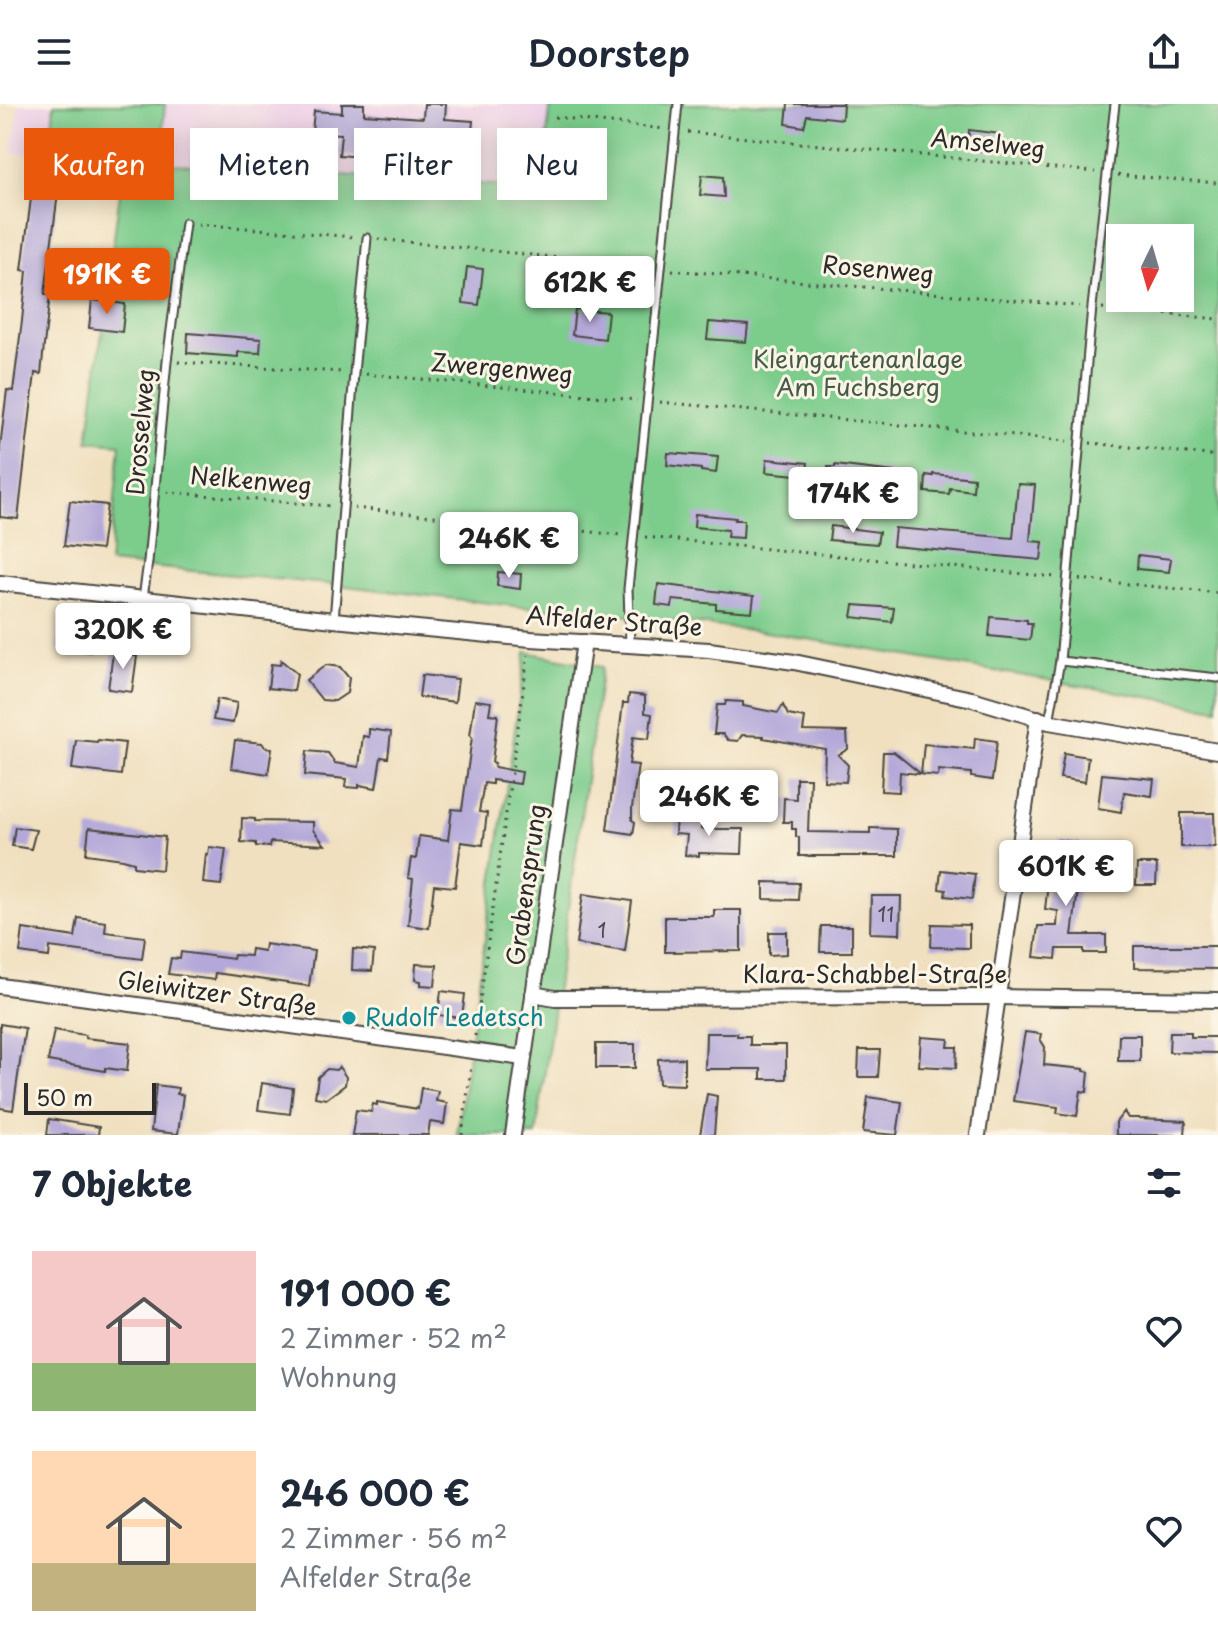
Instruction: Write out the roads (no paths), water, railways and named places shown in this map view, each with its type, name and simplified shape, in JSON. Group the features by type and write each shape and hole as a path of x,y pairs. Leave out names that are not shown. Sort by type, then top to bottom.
{"street":[{"name":"Alfelder Straße","path":"0,583 531,639 709,650 794,662 972,699 1044,720 1218,751"},
{"name":"Grabensprung","path":"513,1135 584,642"},
{"path":"978,1135 997,997 1044,720"},
{"name":"Gleiwitzer Straße","path":"0,986 523,1058"},
{"name":"Klara-Schabbel-Straße","path":"533,994 555,998 1218,1000"}],"lane":[{"path":"630,644 628,589 678,104"},
{"path":"1044,720 1060,661 1092,307 1115,104"},
{"name":"Drosselweg","path":"143,598 167,361 185,223"},
{"path":"334,620 367,238"},
{"path":"1060,661 1218,678"}],"place":[{"name":"Rudolf Ledetsch","path":"349,1018"}],"park label":[{"name":"Kleingartenanlage Am Fuchsberg","path":"858,374"}]}
